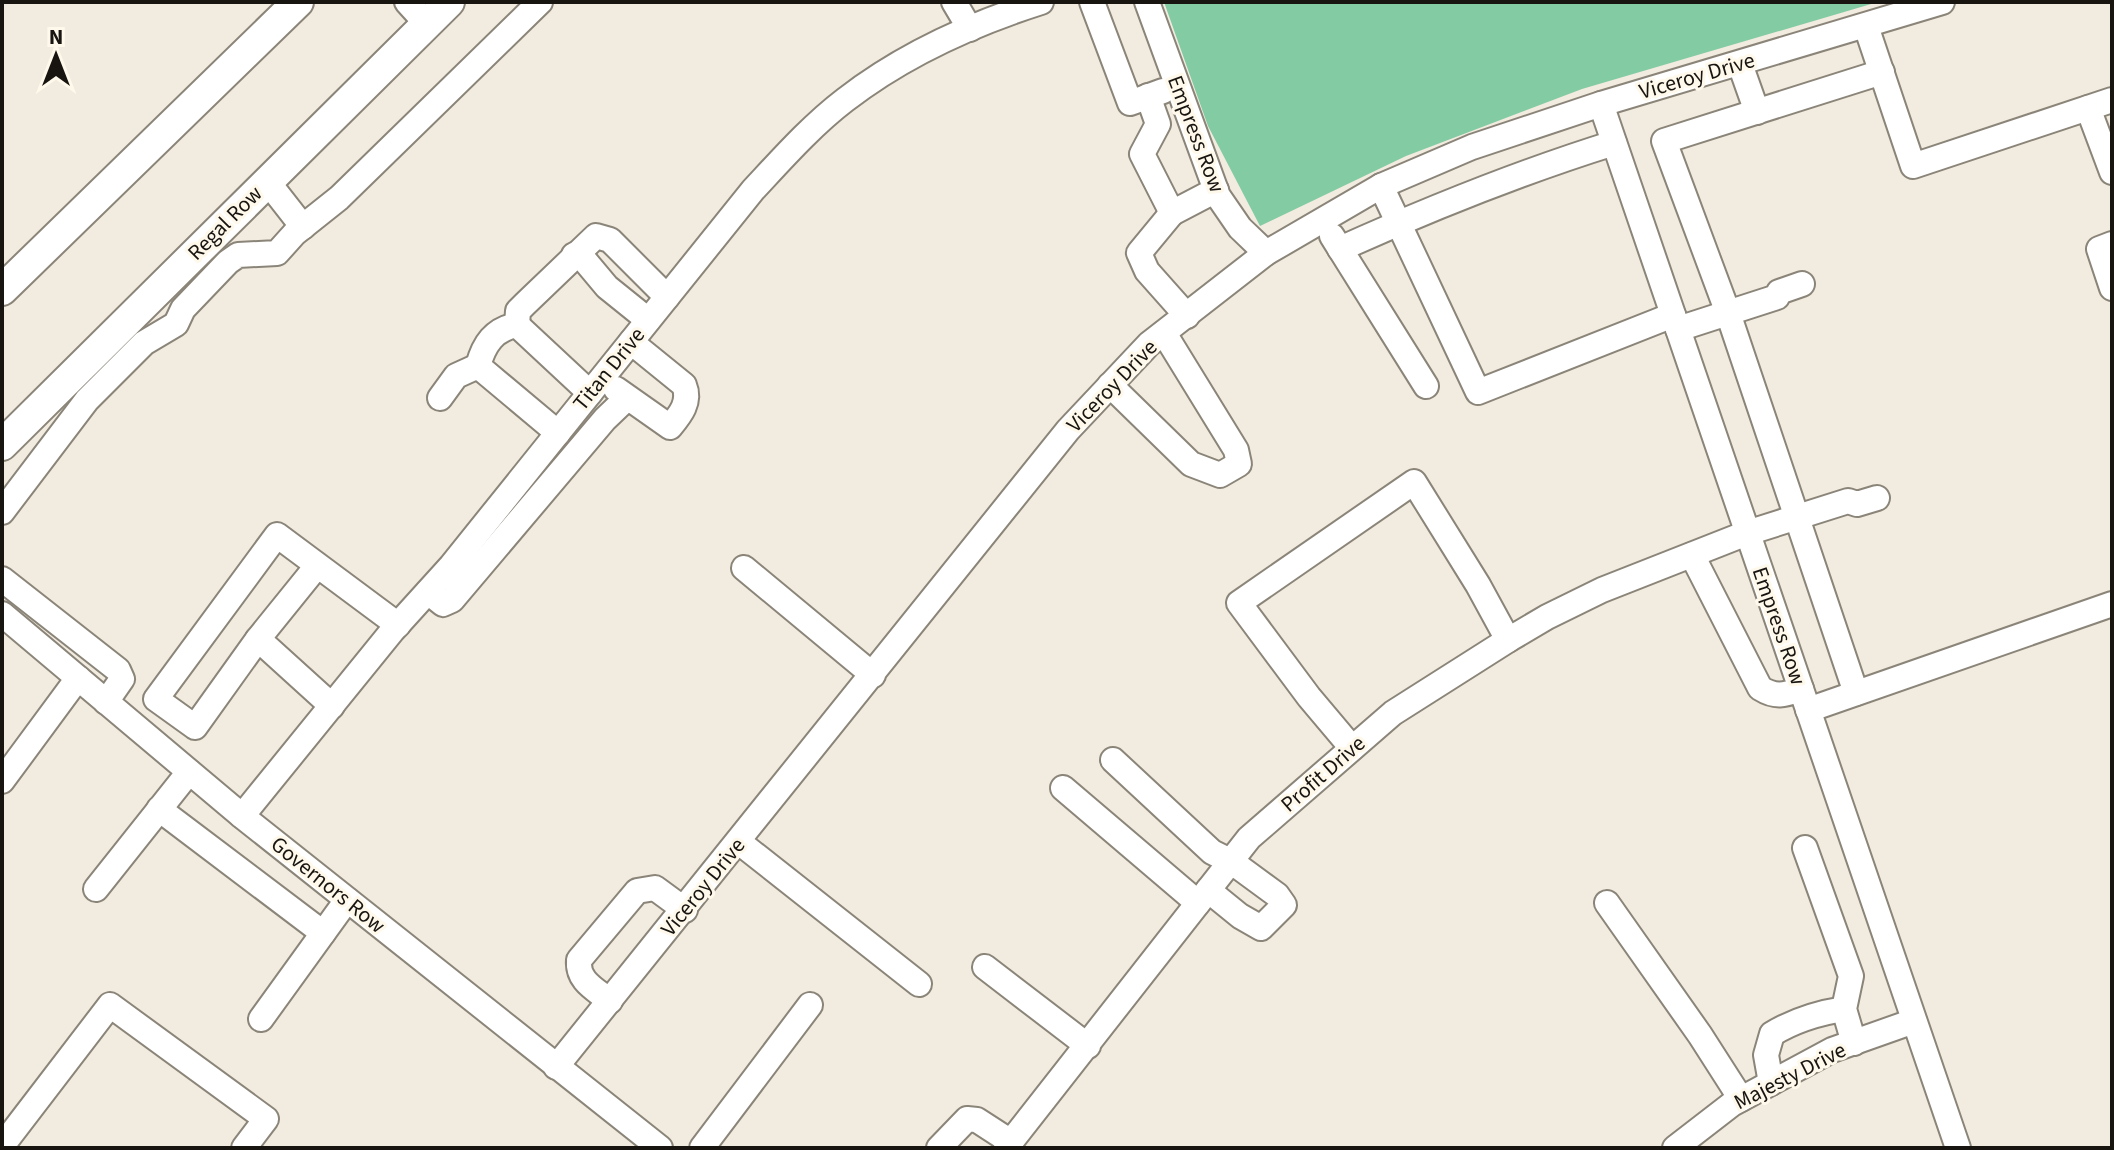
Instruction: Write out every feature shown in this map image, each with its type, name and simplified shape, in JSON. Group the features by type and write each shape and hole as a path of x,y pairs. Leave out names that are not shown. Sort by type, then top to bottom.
{"main road":[{"path":"2,290 298,2"},
{"name":"Regal Row","path":"2,445 267,181 417,13 449,2"}],"street":[{"path":"2,512 87,400 144,343 176,324 183,309 228,262 238,255 277,253 339,198 540,2"},
{"path":"954,2 970,29"},
{"path":"1092,2 1130,103 1176,86"},
{"name":"Empress Row","path":"1147,2 1216,190 1240,228 1266,253"},
{"name":"Viceroy Drive","path":"556,1067 1068,430 1149,344 1266,253 1381,186 1472,147 1601,104 1942,2"},
{"name":"Titan Drive","path":"242,816 558,433 753,190 792,148 845,100 901,63 970,29 1037,3"},
{"path":"1866,26 1913,166 2112,100"},
{"path":"1740,64 1757,112"},
{"path":"1856,693 1728,313 1664,141 1882,72"},
{"path":"1148,96 1158,124 1142,154 1172,213"},
{"name":"Empress Row","path":"1601,104 1958,1148"},
{"path":"2088,108 2112,172"},
{"path":"1340,249 1397,223 1614,143"},
{"path":"267,181 303,227"},
{"path":"1381,186 1478,392 1675,322 1728,313 1777,297 1784,300 1804,289"},
{"path":"1187,316 1147,271 1139,253 1172,213 1216,190"},
{"path":"1322,220 1426,386"},
{"path":"517,325 518,311 596,236 610,240 667,297"},
{"path":"2112,244 2099,249 2112,288"},
{"path":"574,255 581,256 607,287 648,320"},
{"path":"440,398 456,376 478,366 488,341 503,328 517,325 596,386 627,398 670,427 683,411 687,393 684,385 631,342"},
{"path":"1110,385 1191,464 1220,475 1239,464 1236,450 1164,333"},
{"path":"478,366 558,433"},
{"path":"428,592 443,604 452,600 605,419 627,398"},
{"path":"1352,748 1309,697 1239,603 1414,482 1508,640"},
{"name":"Profit Drive","path":"1008,1145 1249,838 1393,713 1547,617 1602,590 1747,533 1848,501 1857,504 1875,493"},
{"path":"156,699 277,535 398,625"},
{"path":"1692,555 1760,688 1772,695 1804,699 1856,693 2112,604"},
{"path":"2,579 118,670 122,679 195,727 258,639 317,566"},
{"path":"744,568 873,675"},
{"name":"Governors Row","path":"2,614 242,816 556,1067 633,1140 660,1148"},
{"path":"258,639 332,706"},
{"path":"1743,654 1784,640"},
{"path":"2,781 78,678"},
{"path":"106,702 122,679"},
{"path":"1063,788 1203,897 1261,928 1284,905 1277,895 1232,862 1212,852 1113,760"},
{"path":"96,889 189,772"},
{"path":"159,809 323,933"},
{"path":"739,842 919,984"},
{"path":"1805,848 1851,976 1844,1009 1854,1043"},
{"path":"610,1001 581,979 579,960 637,891 655,888 685,910"},
{"path":"261,1019 347,900"},
{"path":"1607,903 1741,1099"},
{"path":"985,967 1088,1046"},
{"path":"2,1146 110,1005 266,1119 244,1148"},
{"path":"702,1148 810,1005"},
{"path":"1771,1083 1766,1055 1772,1034 1791,1022 1821,1012 1844,1009"},
{"name":"Majesty Drive","path":"1675,1148 1741,1099 1832,1050 1914,1021"},
{"path":"939,1148 967,1119 977,1120 1008,1145"}],"green space":[{"path":"1164,2 1878,2 1582,89 1406,156 1260,226 1208,126"}]}
